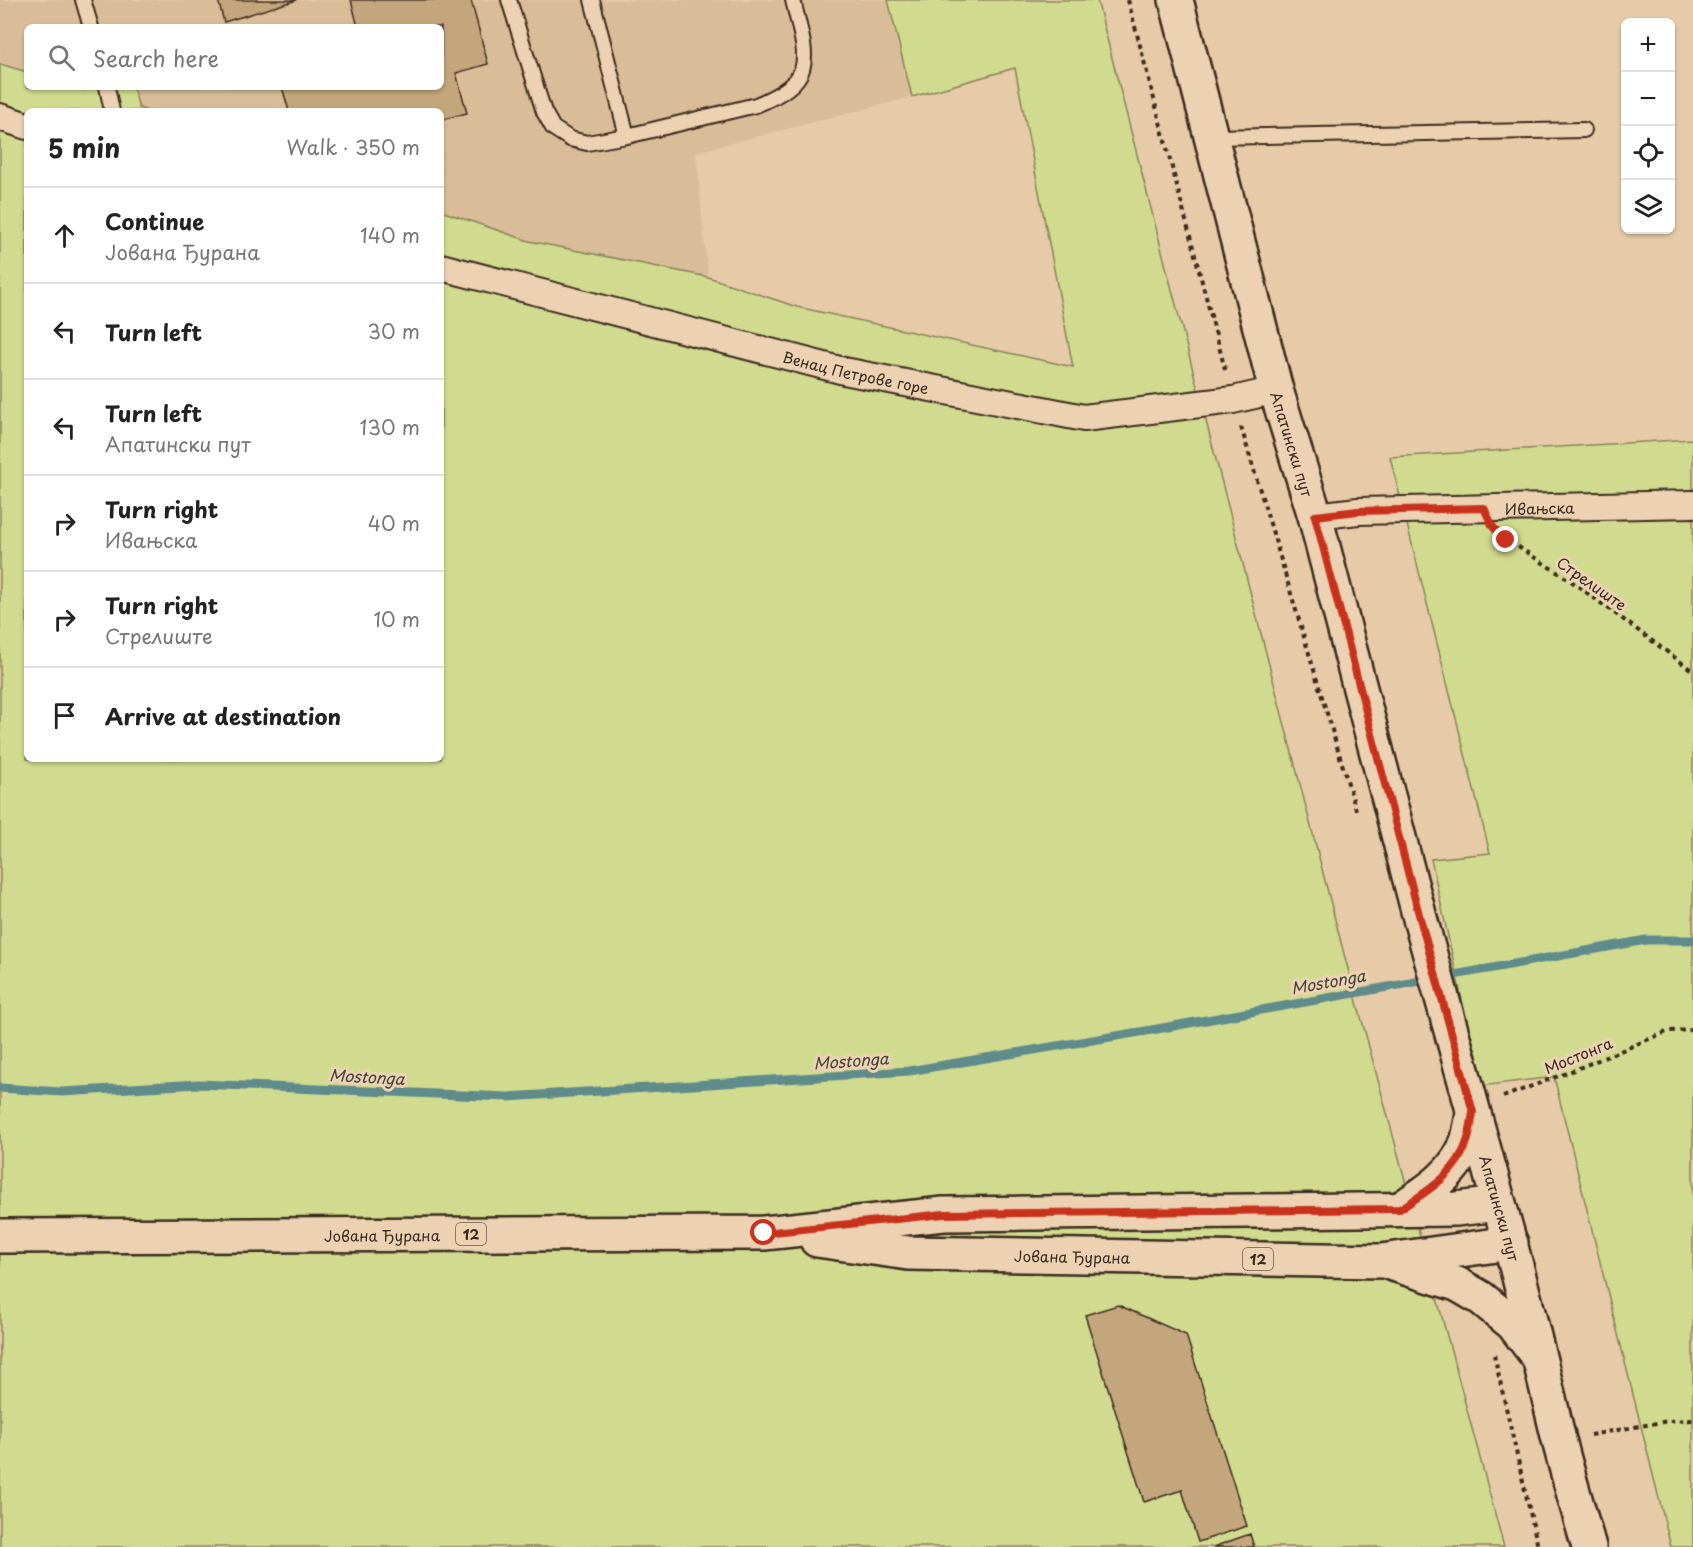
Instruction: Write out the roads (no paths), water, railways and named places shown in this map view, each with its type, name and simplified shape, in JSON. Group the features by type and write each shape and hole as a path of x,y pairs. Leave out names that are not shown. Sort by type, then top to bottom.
{"main road":[{"name":"Апатински пут","path":"1176,0 1276,390 1315,516 1421,922 1511,1243 1560,1442 1589,1547"},
{"path":"1400,1209 1426,1192 1458,1161 1467,1140 1471,1101"},
{"name":"Јована Ђурана","path":"0,1236 764,1233 944,1214 1456,1209 1499,1204"},
{"name":"Јована Ђурана","path":"764,1233 908,1252 1381,1261"},
{"path":"1381,1261 1511,1243"},
{"name":"12","path":"1381,1261 1457,1284 1481,1298 1513,1324 1542,1362"}],"street":[{"path":"0,117 24,125"},
{"name":"Венац Петрове горе","path":"444,268 844,371 1084,418 1233,400 1276,390"},
{"name":"Ивањска","path":"1315,516 1358,511 1693,504"}],"lane":[{"path":"83,0 89,24"},
{"path":"509,0 544,112 553,128 570,139 587,143 627,136 756,105 775,97 790,87 800,75 804,63 804,49 793,0"},
{"path":"592,0 627,136"},
{"path":"107,90 111,108"},
{"path":"1210,137 1584,130"}],"waterway":[{"name":"Mostonga","path":"0,1088 62,1092 199,1084 508,1097 909,1071 1146,1031 1646,940 1693,940"}]}
